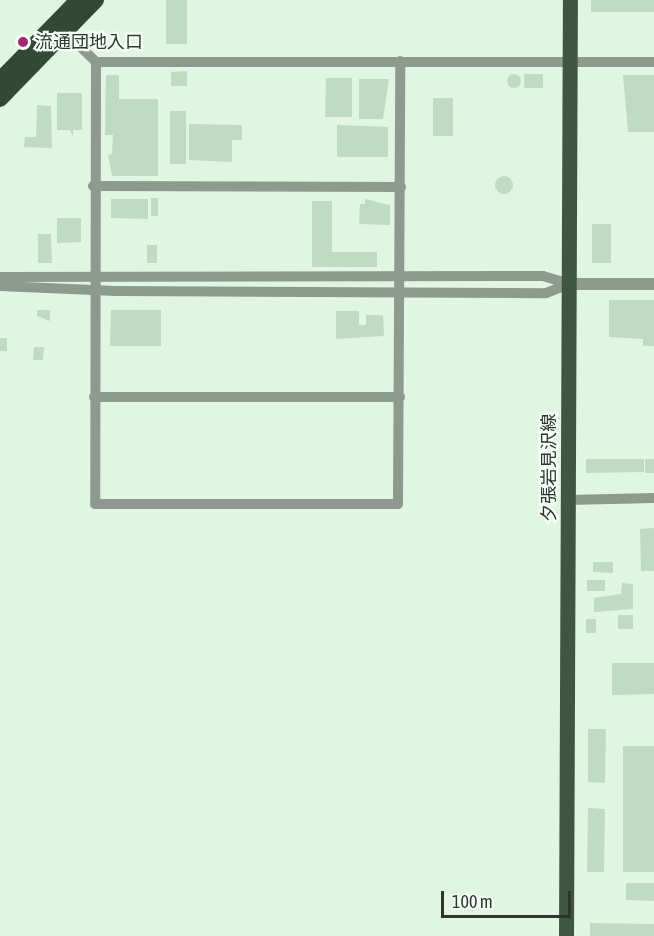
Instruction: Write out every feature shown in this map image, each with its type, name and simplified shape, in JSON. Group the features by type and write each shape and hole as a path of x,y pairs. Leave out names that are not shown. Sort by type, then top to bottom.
{"highway":[{"path":"0,99 60,27 78,0"},
{"path":"0,80 60,27 96,0"}],"main road":[{"name":"夕張岩見沢線","path":"566,936 570,0"}],"street":[{"path":"60,27 96,62 654,62"},
{"path":"96,62 93,186 95,504 398,504 401,293 400,61"},
{"path":"93,186 401,187"},
{"path":"0,286 94,284 115,274 543,276 569,284 654,284"},
{"path":"0,277 94,284 401,293 546,293 569,284"},
{"path":"94,397 400,397"},
{"path":"568,500 654,498"}],"building":[{"path":"166,0 187,0 187,44 166,44"},
{"path":"591,0 654,0 654,12 591,12"},
{"path":"187,71 187,86 171,86 171,72"},
{"path":"511,74 517,74 521,81 517,88 511,88 507,84 507,78"},
{"path":"524,74 543,74 543,88 524,88"},
{"path":"106,75 119,75 119,99 158,99 158,176 112,176 108,155 112,154 113,135 105,135"},
{"path":"623,75 654,75 654,132 628,132"},
{"path":"326,78 352,78 352,117 325,117"},
{"path":"359,79 389,79 383,119 359,119"},
{"path":"57,93 82,93 82,130 73,130 73,137 70,130 57,130"},
{"path":"433,98 453,98 453,136 433,136"},
{"path":"37,105 51,106 52,148 24,147 25,137 36,137"},
{"path":"170,111 186,111 186,164 170,164"},
{"path":"189,124 242,125 242,140 232,140 232,162 189,160"},
{"path":"337,125 388,127 388,157 337,157"},
{"path":"504,176 510,179 513,185 510,191 504,194 498,191 495,185 498,179"},
{"path":"151,198 158,198 158,216 151,216"},
{"path":"111,199 148,199 148,219 111,218"},
{"path":"365,199 390,205 390,225 359,224 360,204 365,204"},
{"path":"312,201 332,201 332,252 377,252 377,267 312,267"},
{"path":"57,218 81,218 81,242 57,243"},
{"path":"592,224 611,224 611,263 592,263"},
{"path":"38,234 51,234 52,263 38,263"},
{"path":"147,245 157,245 157,263 147,263"},
{"path":"609,300 654,300 654,346 643,346 643,339 609,337"},
{"path":"37,310 50,310 50,321 37,316"},
{"path":"111,310 161,310 161,346 110,346"},
{"path":"336,311 359,311 359,325 366,325 366,315 383,315 384,336 336,339"},
{"path":"0,338 7,338 7,351 0,351"},
{"path":"34,347 44,347 43,360 33,360"},
{"path":"586,459 644,459 644,472 586,473"},
{"path":"645,459 654,459 654,473 645,473"},
{"path":"654,528 654,571 641,571 640,529"},
{"path":"593,562 613,562 613,573 593,572"},
{"path":"587,580 605,580 605,591 587,591"},
{"path":"622,583 633,584 633,609 594,612 594,598 621,594"},
{"path":"618,615 633,615 633,629 618,629"},
{"path":"586,619 596,619 596,633 586,633"},
{"path":"612,663 654,663 654,694 612,695"},
{"path":"588,729 606,729 605,783 588,782"},
{"path":"623,746 654,746 654,872 623,872"},
{"path":"588,808 605,809 604,872 587,872"},
{"path":"626,883 654,883 654,901 626,900"},
{"path":"590,923 654,924 654,936 590,936"}],"place":[{"name":"流通団地入口","path":"23,42"}]}
